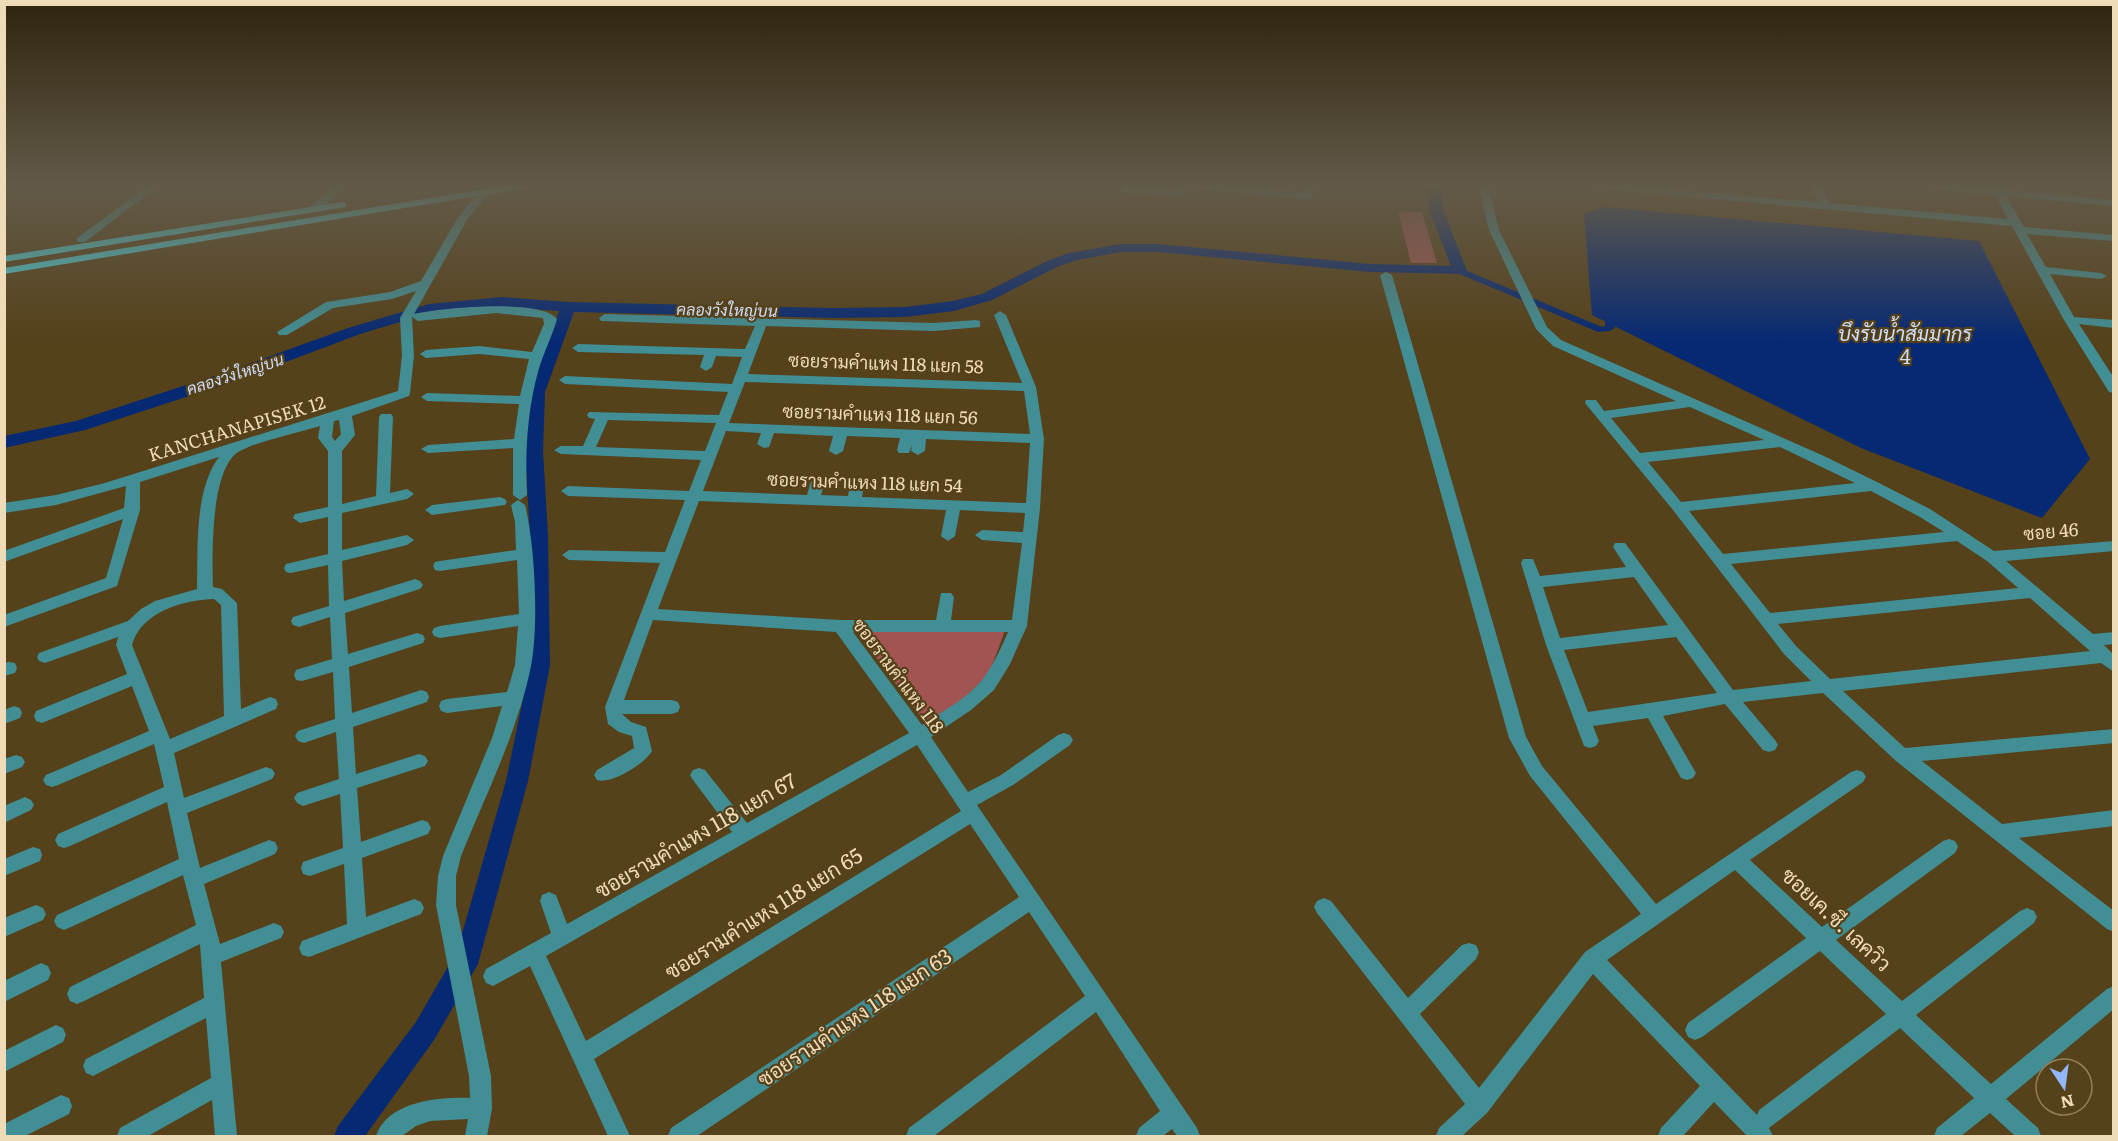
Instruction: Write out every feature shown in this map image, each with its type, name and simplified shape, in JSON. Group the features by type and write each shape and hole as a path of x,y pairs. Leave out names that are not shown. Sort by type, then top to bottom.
{"main road":[{"path":"4,252 103,237"},
{"path":"4,259 135,237"},
{"path":"4,272 213,237"},
{"path":"4,278 219,237"}],"street":[{"path":"81,240 85,237"},
{"path":"452,237 414,303 412,318 496,309 547,315 551,321 536,356 526,400 522,443 519,500 526,620 523,665 501,738 452,856 447,876 446,905 480,1076 481,1109 476,1137"},
{"path":"1498,237 1542,329 1557,343 1782,442 1925,513 1992,557 2090,641 2109,661"},
{"path":"2023,237 2070,320 2114,389"},
{"path":"2042,270 2101,276"},
{"path":"1386,275 1522,747 1536,771 1653,915"},
{"path":"283,332 330,305 392,295 426,283"},
{"name":"ซอยรามคำแหง 118 แยก 67","path":"493,976 920,735 965,705 988,685 1002,664 1019,626 1033,508 1037,439 1030,387 999,315"},
{"name":"KANCHANAPISEK 12","path":"4,508 48,501 133,479 327,421 404,393 412,318"},
{"path":"604,318 934,327 976,324"},
{"path":"2070,320 2114,324"},
{"path":"603,775 634,759 643,751 640,732 625,727 614,719 613,707 762,322"},
{"path":"578,348 750,353"},
{"path":"426,354 479,350 536,356"},
{"path":"706,367 711,352"},
{"name":"ซอยรามคำแหง 118 แยก 58","path":"565,380 1030,387"},
{"path":"427,397 526,400"},
{"path":"1691,403 1597,409 1678,507 1790,650 1824,685 1902,756 2112,920"},
{"path":"335,450 348,435 345,415"},
{"name":"ซอยรามคำแหง 118 แยก 56","path":"588,451 598,415 723,423 769,429 1037,439"},
{"path":"383,500 386,417"},
{"path":"327,421 325,438 335,450 337,609 357,929"},
{"path":"764,444 769,429"},
{"path":"836,451 841,432"},
{"path":"911,451 914,435"},
{"path":"1638,458 1782,442"},
{"path":"428,449 522,443"},
{"path":"205,593 205,520 219,467 234,447"},
{"path":"561,450 710,456"},
{"path":"4,621 112,582 133,510 133,479"},
{"path":"813,500 818,481"},
{"path":"854,502 857,485"},
{"path":"1678,507 1874,486"},
{"name":"ซอยรามคำแหง 118 แยก 54","path":"568,491 1033,508"},
{"path":"300,518 407,495"},
{"path":"432,510 500,502 502,507 509,508 519,500"},
{"path":"948,536 954,506"},
{"path":"4,557 133,510"},
{"path":"982,535 1030,538"},
{"path":"1720,560 1958,536"},
{"path":"291,568 407,540"},
{"name":"ซอย 46","path":"1992,557 2114,546"},
{"path":"1620,547 1729,697 1769,745"},
{"path":"440,566 523,554"},
{"path":"568,555 670,558"},
{"path":"1527,563 1554,645 1590,741"},
{"path":"1534,582 1638,571"},
{"path":"299,621 415,585"},
{"path":"1767,619 2033,592"},
{"path":"226,1137 211,957 162,741 123,645 124,636 133,625 162,604 205,593 217,593 230,603 233,720"},
{"path":"943,626 946,597"},
{"name":"ซอยรามคำแหง 118","path":"648,614 840,626 920,735 1189,1137"},
{"path":"440,632 526,620"},
{"path":"45,657 133,625"},
{"path":"840,626 1019,626"},
{"path":"1554,645 1681,630"},
{"path":"2090,641 2114,638"},
{"path":"302,675 417,639"},
{"path":"1582,720 1824,685 2109,661"},
{"path":"42,716 136,677"},
{"path":"304,736 421,697"},
{"path":"447,706 513,698"},
{"path":"52,780 162,741 233,720 270,704"},
{"path":"613,707 672,706"},
{"path":"1652,711 1687,773"},
{"path":"1902,756 2114,736"},
{"name":"ซอยรามคำแหง 118 แยก 65","path":"582,1055 968,808 1065,740"},
{"path":"303,798 419,761"},
{"path":"64,840 175,800 266,774"},
{"path":"699,775 745,834"},
{"path":"1447,1137 1479,1105 1592,959 1857,777"},
{"path":"4,815 25,805"},
{"path":"1999,832 2114,818"},
{"path":"310,868 422,828"},
{"path":"1695,1030 1949,847"},
{"path":"64,921 191,871 269,848"},
{"path":"4,868 33,855"},
{"name":"ซอยเค.ซี. เลควิว","path":"1736,859 2030,1137"},
{"name":"ซอยรามคำแหง 118 แยก 63","path":"679,1137 1030,900"},
{"path":"549,901 562,938"},
{"path":"1324,907 1479,1105"},
{"path":"309,948 414,908"},
{"path":"4,928 36,914"},
{"path":"1592,959 1714,1086 1765,1127 1901,1015 2027,917"},
{"path":"76,994 206,930"},
{"path":"211,957 274,932"},
{"path":"1407,1013 1469,952"},
{"path":"535,954 619,1137"},
{"path":"4,992 41,974"},
{"path":"1945,1137 2114,996"},
{"path":"917,1137 1098,998"},
{"path":"93,1066 215,1003"},
{"path":"4,1062 56,1035"},
{"path":"128,1137 222,1083"},
{"path":"1669,1137 1714,1086"},
{"path":"4,1136 61,1106"},
{"path":"387,1137 403,1119 428,1110 481,1109"},
{"path":"1147,1137 1173,1114"}],"shaded area":[{"path":"1405,237 1429,237 1437,263 1411,263"},
{"path":"855,629 1005,630 985,679 953,708 925,723"}],"water":[{"name":"บึงรับน้ำสัมมากร 4","path":"1586,237 1938,237 1979,241 2090,459 2042,518 1861,448 1592,315"}],"waterway":[{"name":"คลองวังใหญ่บน","path":"568,307 833,313 905,312 954,306 987,297 1052,264 1074,256 1121,248 1158,248 1370,268 1460,271 1447,237"},
{"path":"1460,271 1601,330 1610,328 1608,323"},
{"name":"คลองวังใหญ่บน","path":"4,442 79,426 235,375 354,331 429,309 502,302 568,307"},
{"path":"348,1136 425,1031 469,955 517,781 540,665 539,537 534,451 537,392 568,307"}]}
